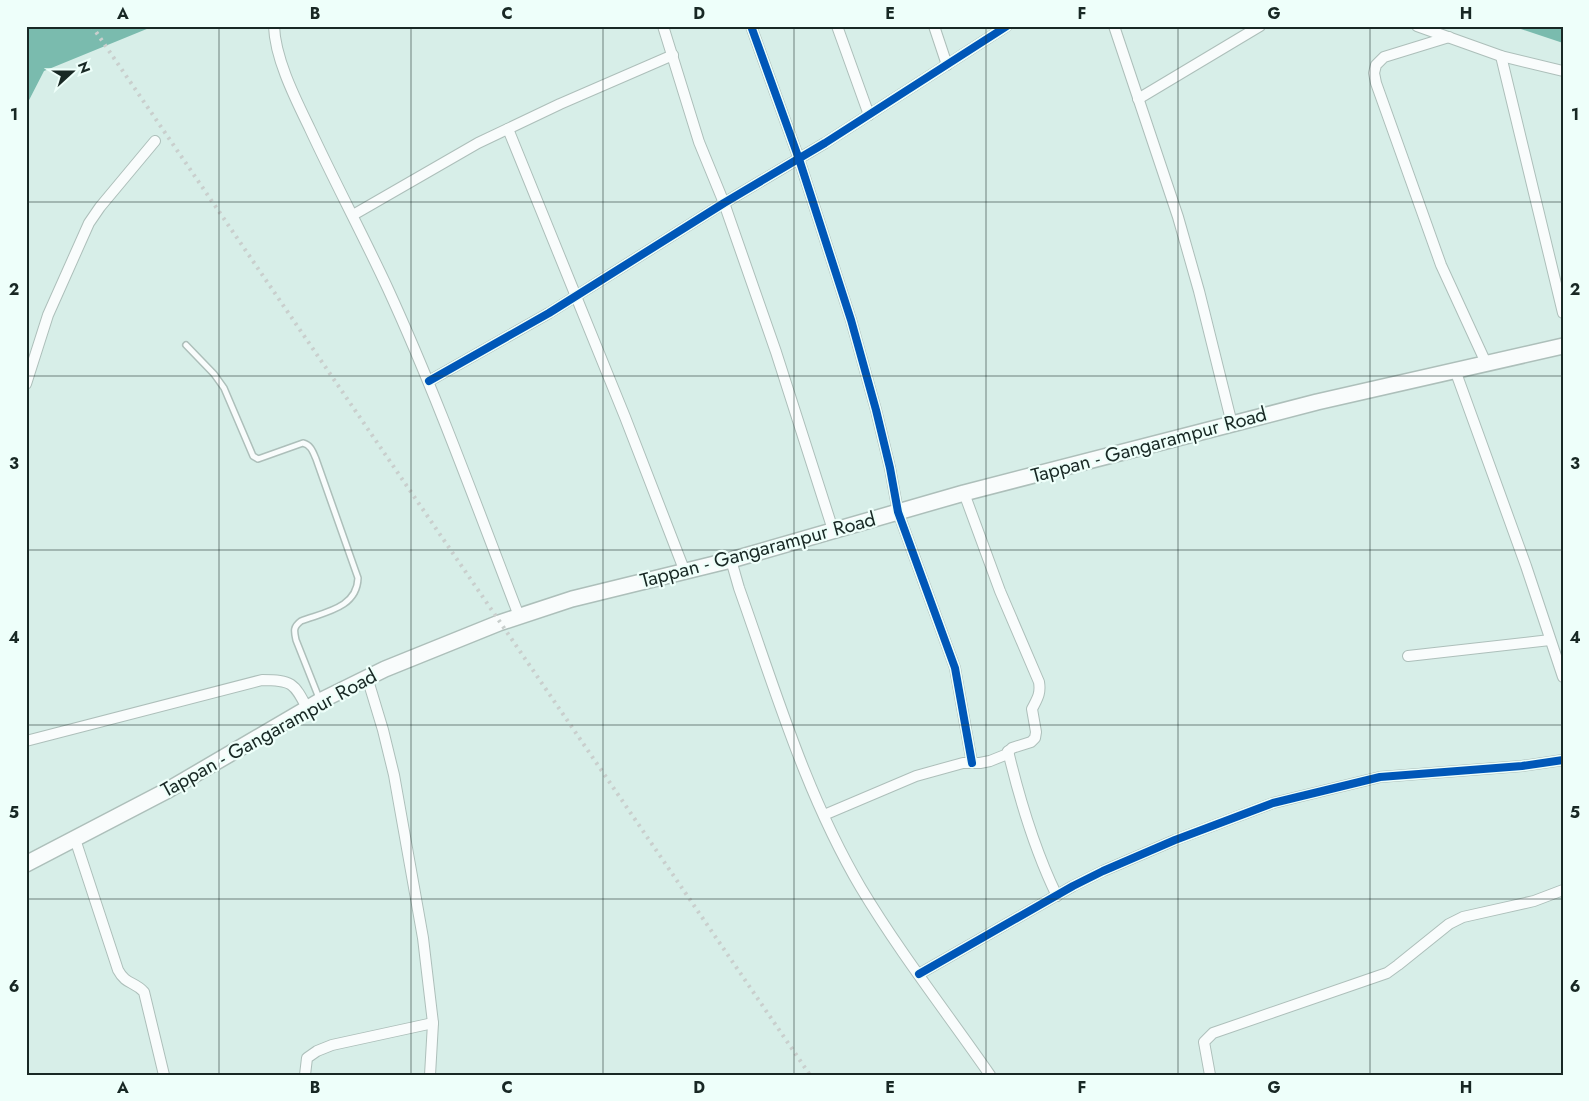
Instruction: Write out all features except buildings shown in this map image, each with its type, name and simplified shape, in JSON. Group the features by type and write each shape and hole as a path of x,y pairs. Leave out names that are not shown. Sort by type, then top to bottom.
{"main road":[{"name":"Tappan - Gangarampur Road","path":"26,864 168,790 314,704 368,677 446,643 519,616 572,599 731,560 964,493 1317,402 1563,346"}],"street":[{"path":"274,26 277,47 293,93 353,214 429,382 519,616"},
{"path":"663,26 699,142 724,203 776,352 833,530"},
{"path":"751,26 798,159 851,320 890,468 898,512 955,668 972,763"},
{"path":"837,26 869,115"},
{"path":"934,26 947,65"},
{"path":"429,382 528,326 869,115 1007,26"},
{"path":"1114,26 1189,254 1232,424"},
{"path":"1138,99 1260,26"},
{"path":"1417,26 1502,56 1563,72"},
{"path":"1449,37 1384,57 1376,64 1374,73 1442,265 1486,363"},
{"path":"353,214 446,161 508,129 673,55"},
{"path":"1502,56 1563,312"},
{"path":"508,129 576,295 685,572"},
{"path":"26,384 48,315 89,223 155,141"},
{"path":"1455,370 1526,566 1563,677"},
{"path":"824,815 916,776 963,763 990,761 1005,755 1012,748 1031,742 1035,738 1036,732 1032,709 1040,691 1034,670 1000,591 964,493"},
{"path":"731,560 739,588 807,780 824,815 861,888 990,1075"},
{"path":"1408,656 1550,640"},
{"path":"368,677 383,730 406,837 423,938 433,1023 430,1075"},
{"path":"26,741 262,680 276,680 291,684 314,704"},
{"path":"1008,751 1030,834 1044,871 1057,896"},
{"path":"919,974 1103,871 1157,848 1291,798 1380,777 1522,766 1563,760"},
{"path":"75,839 118,970 122,978 139,987 144,992 164,1075"},
{"path":"1210,1075 1204,1042 1213,1033 1387,972 1398,966 1449,924 1463,917 1534,901 1563,890"},
{"path":"305,1075 307,1058 317,1051 332,1045 433,1023"}],"lane":[{"path":"186,345 214,374 224,388 253,456 258,459 303,443 308,444 316,459 358,578 358,588 353,597 347,602 301,621 294,630 314,704"}],"shaded area":[{"path":"26,26 154,26 44,71 26,106"},
{"path":"1512,26 1563,26 1563,43"}],"railway":[{"path":"92,26 810,1075"}],"cycle path":[{"path":"751,26 799,159 851,320 876,410 898,512 955,668 972,763"},
{"path":"429,381 549,313 724,203 825,143 1007,26"},
{"path":"919,974 1073,886 1103,871 1175,840 1273,803 1380,777 1522,766 1563,760"}]}
